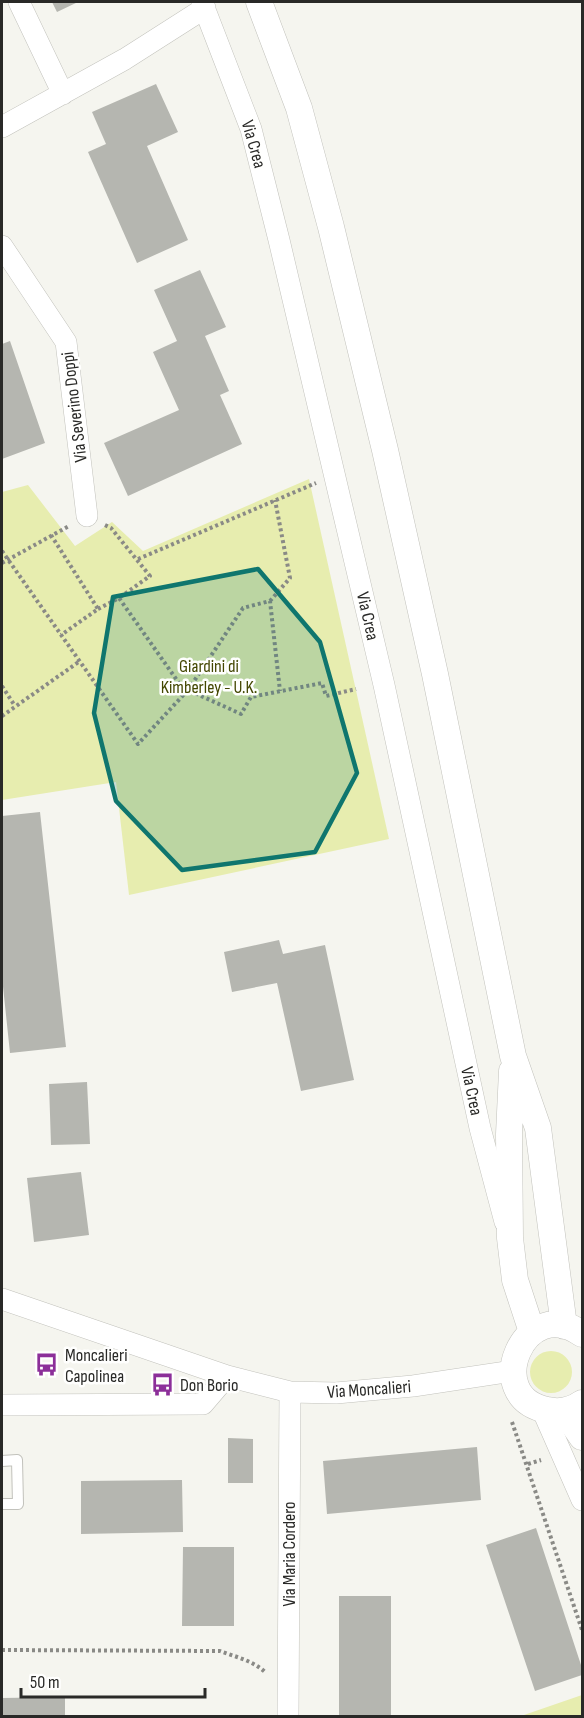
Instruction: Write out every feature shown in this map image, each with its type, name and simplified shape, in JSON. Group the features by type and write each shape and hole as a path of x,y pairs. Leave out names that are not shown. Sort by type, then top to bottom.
{"street":[{"path":"19,2 63,94"},
{"name":"Via Crea","path":"259,2 299,108 332,227 385,450 432,662 513,1056 538,1128 573,1330"},
{"path":"2,127 125,59 203,5"},
{"name":"Via Crea","path":"203,5 251,129 336,475 480,1128 495,1191 510,1238"},
{"name":"Via Severino Doppi","path":"2,246 66,342 87,516"},
{"name":"Via Crea","path":"513,1056 509,1134 510,1238 515,1280 532,1332"},
{"name":"Via Moncalieri","path":"2,1299 227,1376 290,1392 336,1393 391,1388 513,1371"},
{"path":"573,1330 542,1327 532,1332 522,1343 515,1356 513,1371 522,1395 531,1404 563,1408 582,1437"},
{"path":"2,1406 203,1404 227,1376"},
{"name":"Via Maria Cordero","path":"288,1716 290,1392"},
{"path":"563,1408 582,1500"}],"lane":[{"path":"2,1461 17,1460 18,1504 2,1504"}],"path":[{"path":"137,560 336,475"},
{"path":"2,550 138,744 187,692 243,608 270,601 290,578 275,500"},
{"path":"2,563 87,516 111,528 150,576 61,635"},
{"path":"51,536 98,609"},
{"path":"119,598 187,692 241,714 251,697 322,682 326,696 356,689"},
{"path":"270,601 280,691"},
{"path":"2,716 80,661"},
{"path":"2,686 15,706"},
{"path":"2,1650 220,1651 261,1668 269,1677"}],"highlighted area":[{"path":"258,569 320,642 357,773 315,852 182,870 116,801 94,713 113,597"}],"green space":[{"name":"Giardini di Kimberley - U.K.","path":"309,479 389,839 129,895 116,782 2,800 2,492 28,485 75,546 112,522 143,551"},
{"path":"551,1351 559,1352 566,1357 571,1364 571,1380 566,1387 559,1392 551,1393 543,1392 536,1387 531,1380 530,1372 531,1364 536,1357 543,1352"},
{"path":"582,1695 582,1716 521,1716"}],"building":[{"path":"52,2 78,2 57,12"},
{"path":"156,84 178,132 147,146 188,240 137,263 88,152 106,144 92,112"},
{"path":"200,270 226,327 205,336 229,391 220,395 242,444 128,496 104,443 179,410 153,352 177,341 154,290"},
{"path":"10,341 45,443 2,459 2,344"},
{"path":"40,812 66,1047 10,1053 2,977 2,816"},
{"path":"279,940 283,954 325,945 354,1080 301,1091 277,983 232,992 224,952"},
{"path":"87,1082 90,1144 51,1145 49,1084"},
{"path":"81,1172 89,1235 34,1242 27,1178"},
{"path":"228,1438 253,1439 253,1483 228,1483"},
{"path":"477,1447 481,1500 327,1514 323,1461"},
{"path":"182,1480 183,1532 81,1534 81,1481"},
{"path":"536,1528 582,1668 582,1675 535,1691 486,1545"},
{"path":"183,1547 234,1547 234,1626 182,1626"},
{"path":"339,1596 391,1596 391,1716 339,1716"},
{"path":"65,1697 65,1716 2,1716 2,1698"}],"place":[{"name":"Moncalieri Capolinea","path":"47,1365"},
{"name":"Don Borio","path":"162,1385"}]}
